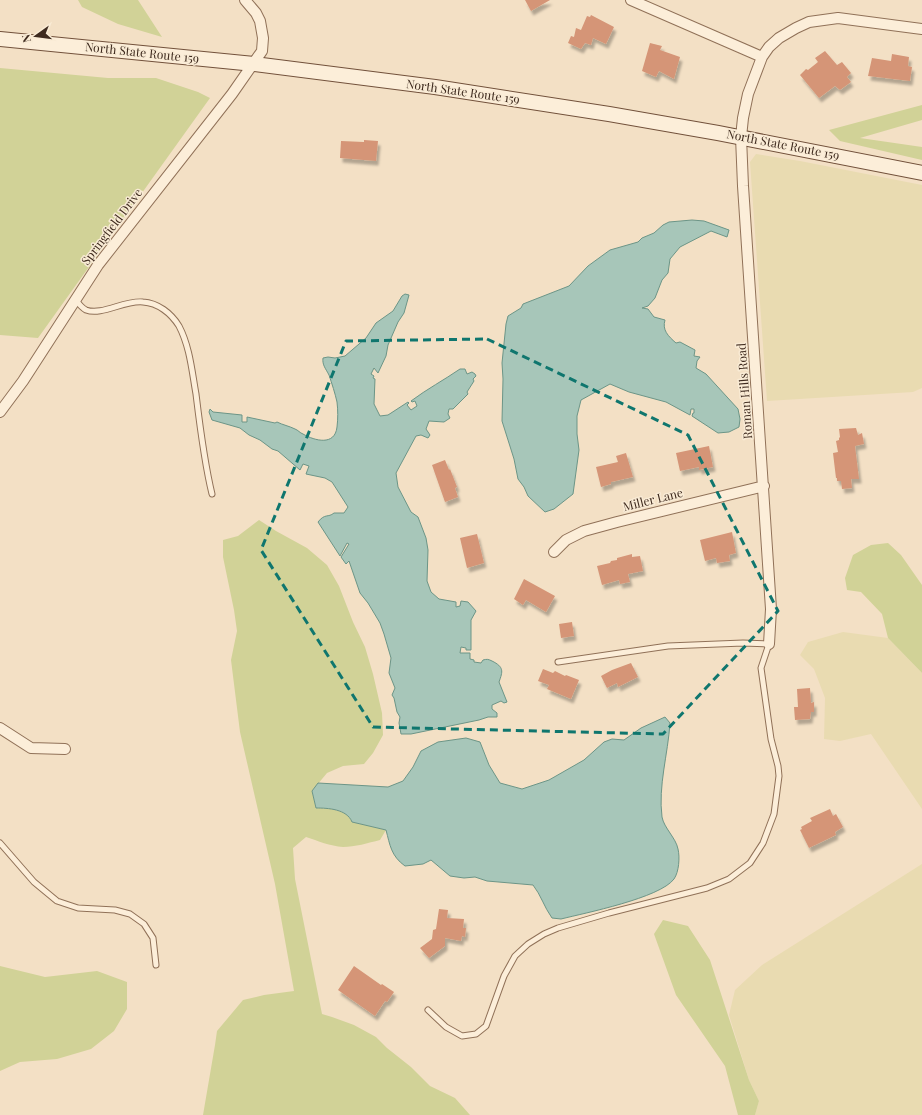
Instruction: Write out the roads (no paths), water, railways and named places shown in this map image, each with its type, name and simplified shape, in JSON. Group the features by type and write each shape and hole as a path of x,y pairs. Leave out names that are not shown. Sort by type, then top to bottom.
{"main road":[{"name":"North State Route 159","path":"0,39 254,64 443,89 609,114 741,137 922,173"}],"street":[{"name":"Springfield Drive","path":"0,412 23,381 75,299 134,218 232,94 262,51 262,29 256,13 245,0"},
{"path":"631,0 762,57"},
{"name":"Roman Hills Road","path":"769,644 771,609 741,137 748,94 762,57 769,47 779,38 809,22 838,18 922,29"},
{"name":"Miller Lane","path":"554,552 566,540 584,531 764,486"},
{"path":"0,728 31,748 65,748"}],"lane":[{"path":"75,299 85,309 93,311 130,302 143,302 157,305 168,312 179,326 186,342 192,367 207,474 212,494"},
{"path":"428,1010 446,1026 462,1036 476,1034 486,1026 504,976 515,956 528,944 544,934 558,928 609,913 707,888 729,879 750,863 763,843 774,814 779,776 778,766 770,739 761,668 769,644 743,643 668,646 558,662"},
{"path":"0,843 34,882 57,901 78,908 115,910 130,914 144,924 153,938 156,965"}]}
